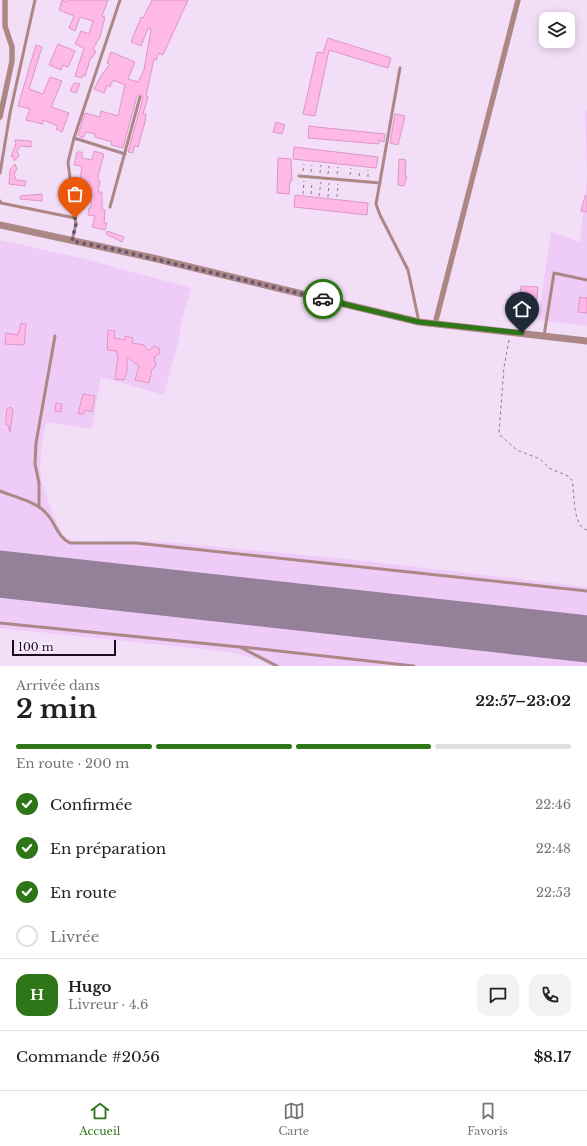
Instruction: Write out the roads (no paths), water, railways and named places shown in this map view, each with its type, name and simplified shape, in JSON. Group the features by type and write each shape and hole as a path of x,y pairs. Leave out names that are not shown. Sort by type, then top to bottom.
{"street":[{"path":"0,117 12,61 12,47 5,26 6,0"},
{"path":"435,324 518,0"},
{"path":"0,225 139,255 419,322 587,342"}],"lane":[{"path":"0,173 10,113 35,0"},
{"path":"72,241 76,224 68,162 74,138 120,0"},
{"path":"400,68 376,204 408,270 419,322"},
{"path":"110,207 140,97"},
{"path":"74,138 125,154"},
{"path":"302,176 380,182"},
{"path":"0,201 1,203 75,218"},
{"path":"544,336 554,273 587,280"},
{"path":"39,507 39,483 35,464 36,443 55,336"},
{"path":"0,491 39,507 48,516 62,539 70,543 136,543 587,591"},
{"path":"0,623 414,666"},
{"path":"240,647 277,666"}]}
